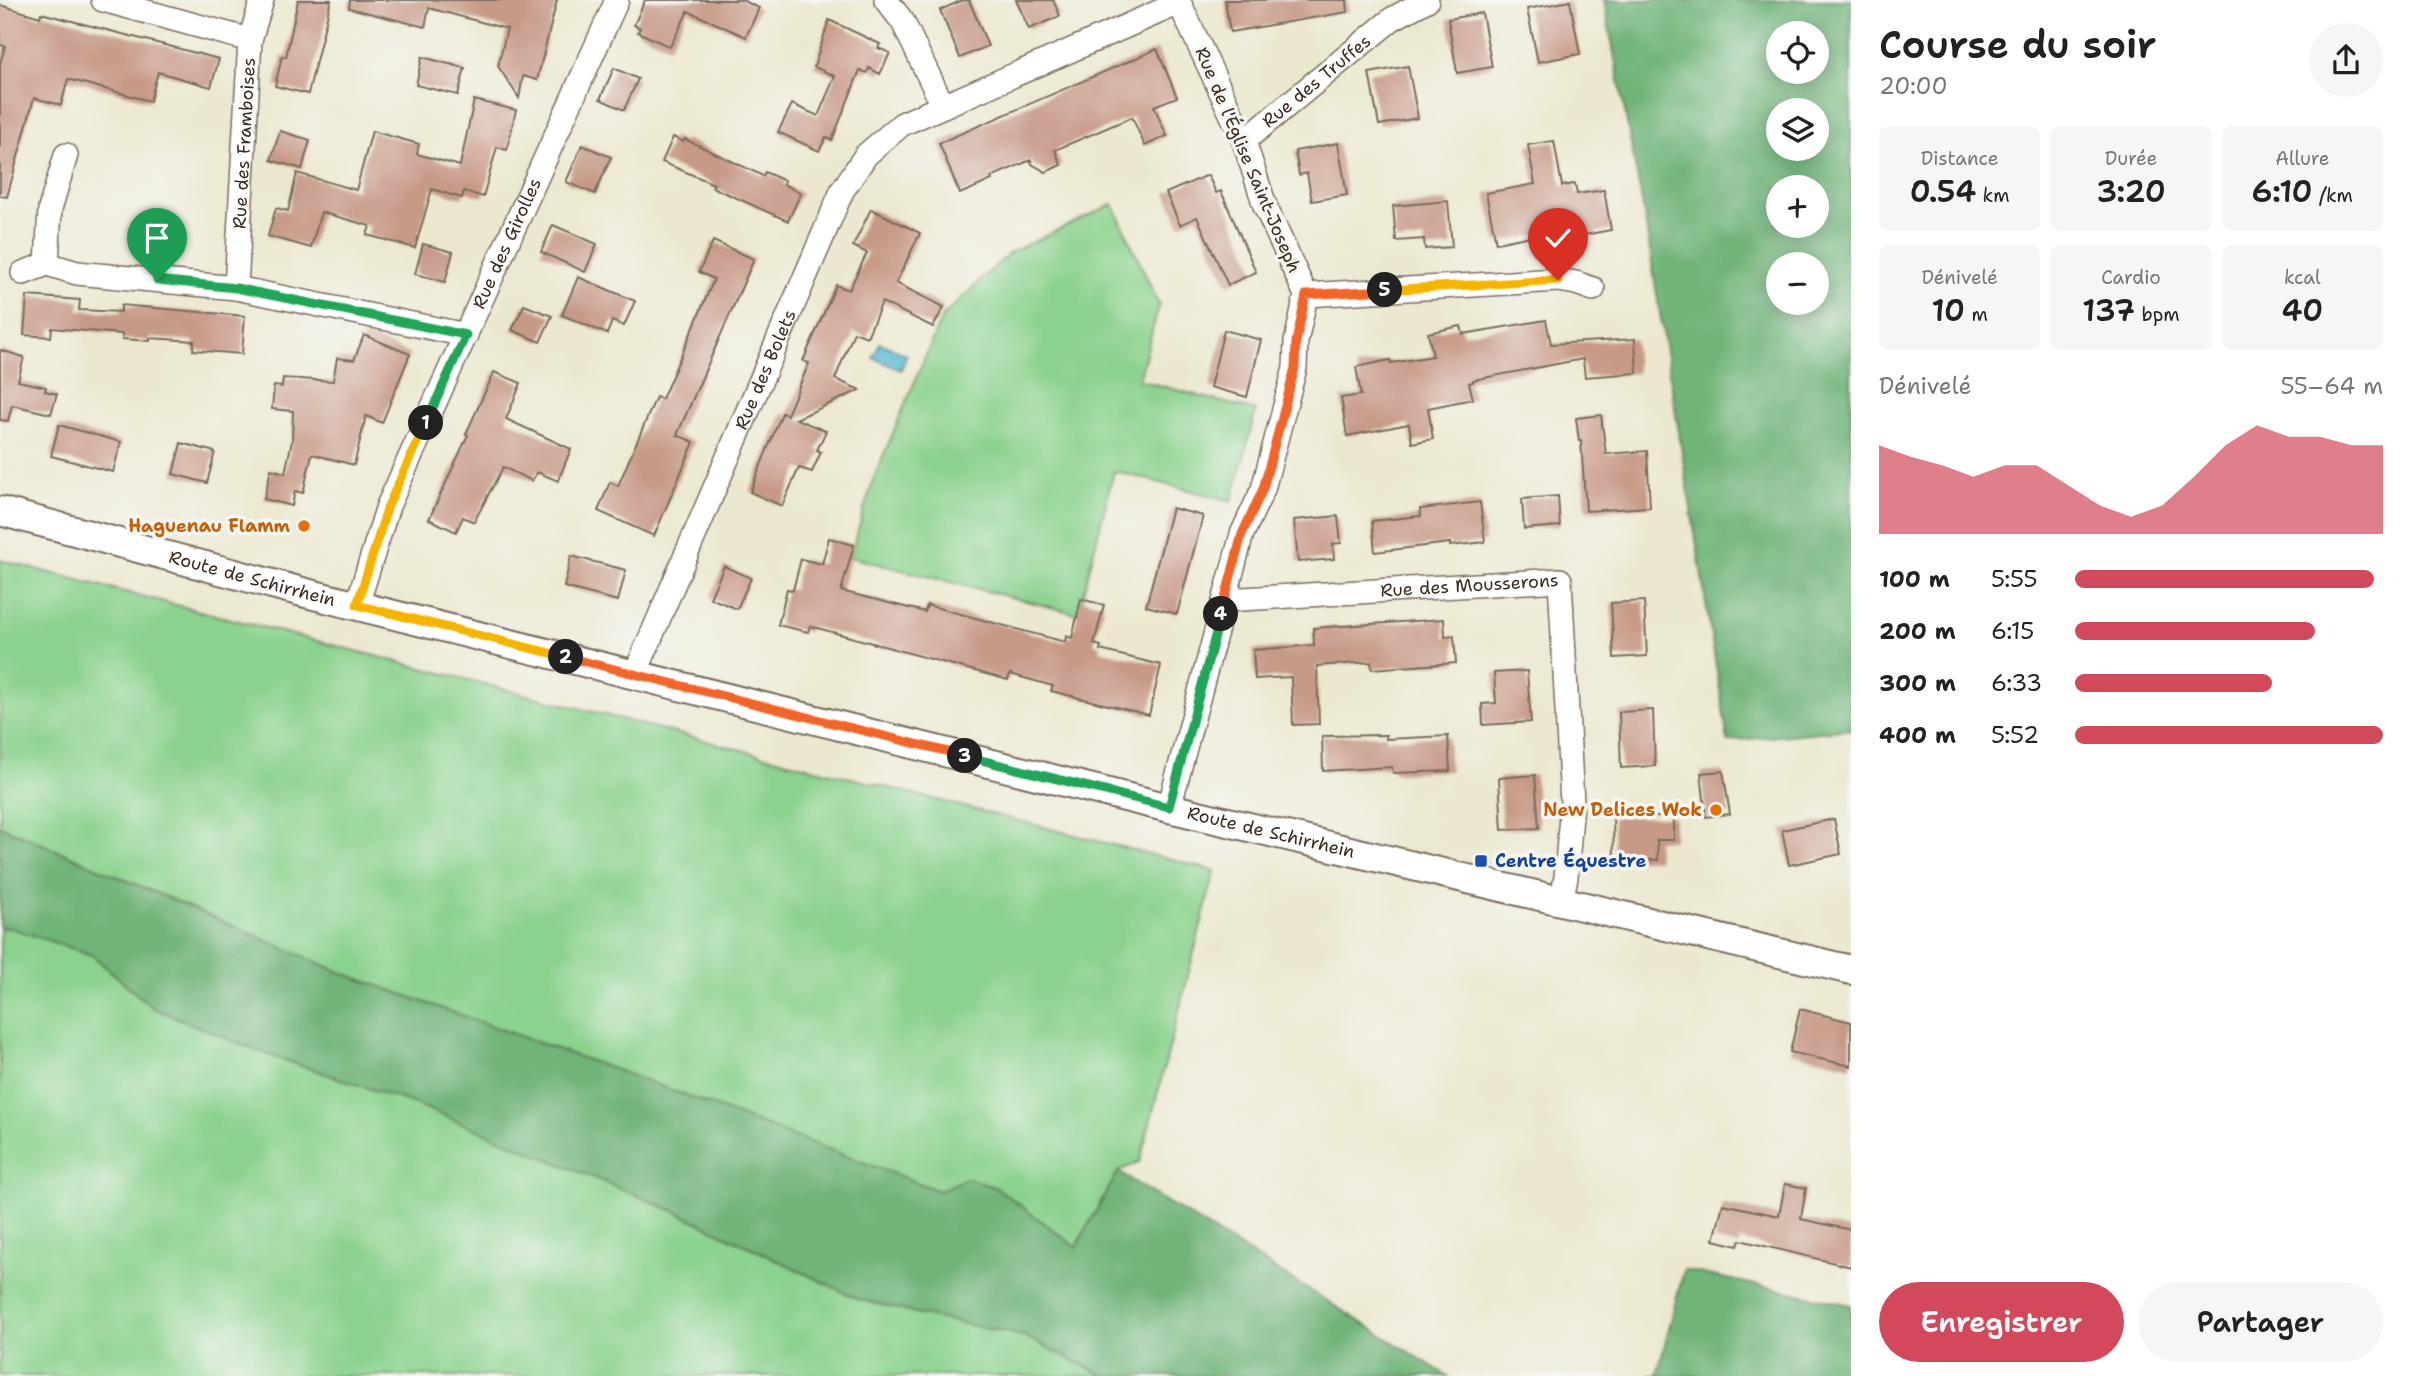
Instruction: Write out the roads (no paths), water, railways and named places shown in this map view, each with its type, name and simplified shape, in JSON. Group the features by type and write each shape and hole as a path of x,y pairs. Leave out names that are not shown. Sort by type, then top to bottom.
{"street":[{"path":"103,0 250,40"},
{"name":"Rue des Framboises","path":"236,288 250,40 261,0"},
{"name":"Rue des Girolles","path":"357,605 388,506 617,0"},
{"path":"886,0 903,22 943,106"},
{"name":"Rue des Truffes","path":"1244,141 1392,19 1427,0"},
{"name":"Rue des Bolets","path":"635,674 842,191 866,155 902,124 1178,1"},
{"name":"Rue de l'Église Saint-Joseph","path":"1169,807 1242,534 1263,489 1295,368 1296,342 1306,295 1265,206 1244,141 1178,1"},
{"path":"47,264 51,209 66,155"},
{"path":"23,272 47,264 77,272 236,288 466,335"},
{"path":"1306,295 1549,281 1576,283 1593,289"},
{"name":"Route de Schirrhein","path":"0,511 357,605 1169,807 1851,970"},
{"name":"Rue des Mousserons","path":"1225,600 1560,580 1572,803 1566,877 1561,901"}],"water":[{"path":"880,343 907,355 901,370 873,358"}],"place":[{"name":"Haguenau Flamm","path":"304,526"},
{"name":"New Delices Wok","path":"1716,810"},
{"name":"Centre Équestre","path":"1481,861"}]}
